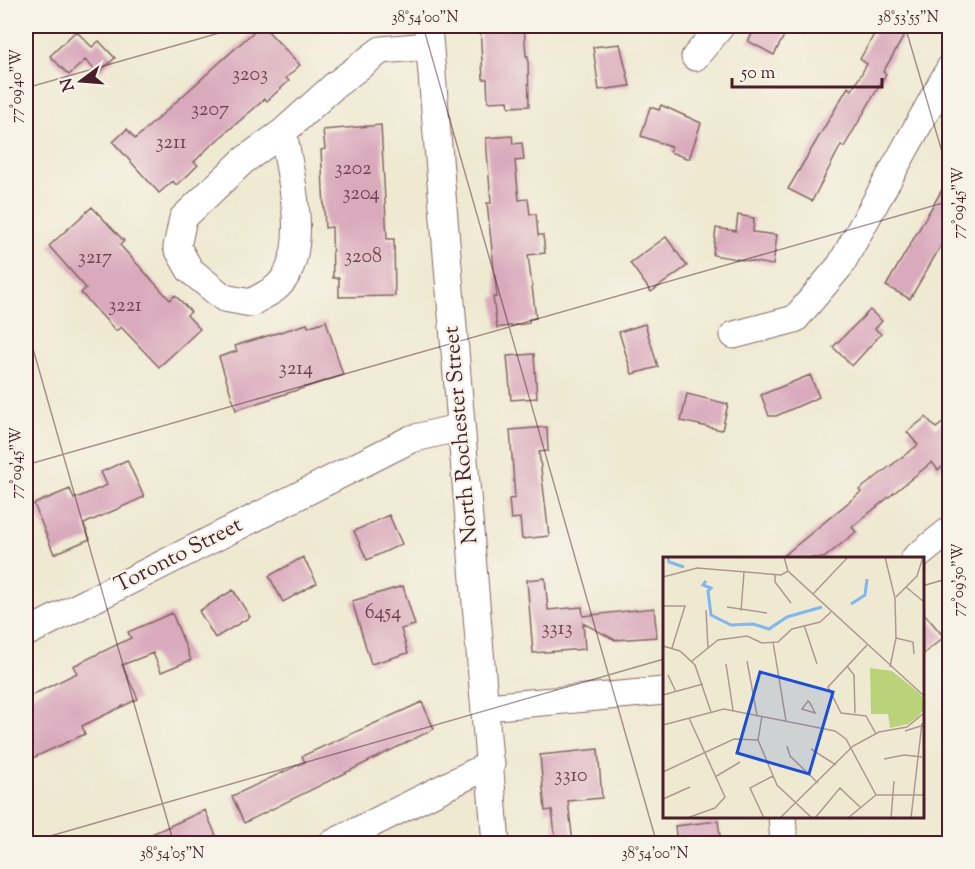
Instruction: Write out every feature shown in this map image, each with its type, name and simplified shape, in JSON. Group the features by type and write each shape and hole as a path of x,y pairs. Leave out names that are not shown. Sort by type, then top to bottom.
{"street":[{"path":"695,57 721,26"},
{"path":"283,132 296,206 295,256 279,285 250,303 224,298 190,270 177,247 183,218 243,161 283,132 334,86 381,51 429,36"},
{"name":"North Rochester Street","path":"429,36 496,843"},
{"path":"734,334 795,319 840,266 950,68"},
{"name":"Toronto Street","path":"26,633 411,439 461,428"},
{"path":"916,557 950,530"},
{"path":"486,707 663,691"},
{"path":"331,843 491,765"},
{"path":"782,818 784,843"}],"building":[{"path":"260,26 263,26 300,65 286,78 289,81 267,101 265,99 208,148 194,162 198,165 185,178 176,185 173,181 159,193 113,142 127,129 135,139"},
{"path":"480,26 524,26 526,56 528,56 529,106 509,107 508,101 488,102 487,79 483,79"},
{"path":"757,26 789,26 774,55 748,41"},
{"path":"879,26 887,26 904,36 883,72 886,74 844,147 841,145 812,201 788,189 848,87 852,90 867,64 860,59"},
{"path":"76,31 92,47 99,41 115,58 98,73 85,60 69,75 50,56"},
{"path":"620,44 630,86 599,90 593,47"},
{"path":"661,105 701,123 689,159 670,152 672,147 641,136 650,107 659,110"},
{"path":"381,125 387,239 394,239 395,296 339,297 339,278 333,278 332,227 325,228 321,150 325,149 323,130"},
{"path":"512,136 513,144 522,143 524,160 515,161 519,200 528,199 530,214 536,214 538,235 543,235 545,253 528,255 536,318 529,319 529,323 497,328 493,297 497,297 487,203 491,203 486,138"},
{"path":"950,176 950,230 910,299 886,286"},
{"path":"92,207 124,241 120,245 170,300 175,295 191,312 187,315 200,329 159,367 121,327 116,331 81,293 86,288 49,246"},
{"path":"738,215 754,218 753,232 777,235 773,265 713,255 716,228 736,231"},
{"path":"666,237 687,266 651,292 630,263"},
{"path":"870,310 882,321 875,329 881,334 852,366 833,347"},
{"path":"326,321 343,375 236,410 219,357 237,351 235,346 307,324 308,327"},
{"path":"645,324 658,367 632,374 619,332"},
{"path":"534,354 537,398 511,400 507,356"},
{"path":"810,375 819,397 776,416 769,416 761,395"},
{"path":"687,394 728,404 722,430 681,421"},
{"path":"926,417 936,428 950,417 950,461 938,470 932,462 852,527 856,532 825,557 782,557 861,492 859,490 918,445 907,432"},
{"path":"547,427 548,451 539,452 549,536 522,539 520,518 511,519 509,499 515,498 510,430"},
{"path":"127,460 144,497 84,524 90,539 54,554 34,504 70,489 74,499 107,485 101,472"},
{"path":"389,515 402,544 367,560 354,531"},
{"path":"303,557 317,583 283,602 269,576"},
{"path":"545,578 548,610 582,607 583,616 654,608 657,637 615,640 583,623 585,649 533,653 527,580"},
{"path":"403,586 415,625 401,629 408,653 371,664 352,601"},
{"path":"233,590 250,617 215,638 199,611"},
{"path":"172,613 191,660 161,672 153,653 122,665 138,699 82,726 85,734 26,761 26,698 77,673 73,666 131,638 128,632"},
{"path":"924,613 944,637 924,653"},
{"path":"422,702 434,729 244,823 232,796 305,762 302,756"},
{"path":"598,749 602,798 568,801 573,843 556,843 552,810 545,811 540,755"},
{"path":"205,810 217,838 206,843 132,843"},
{"path":"718,821 721,843 677,843 675,826"}]}
